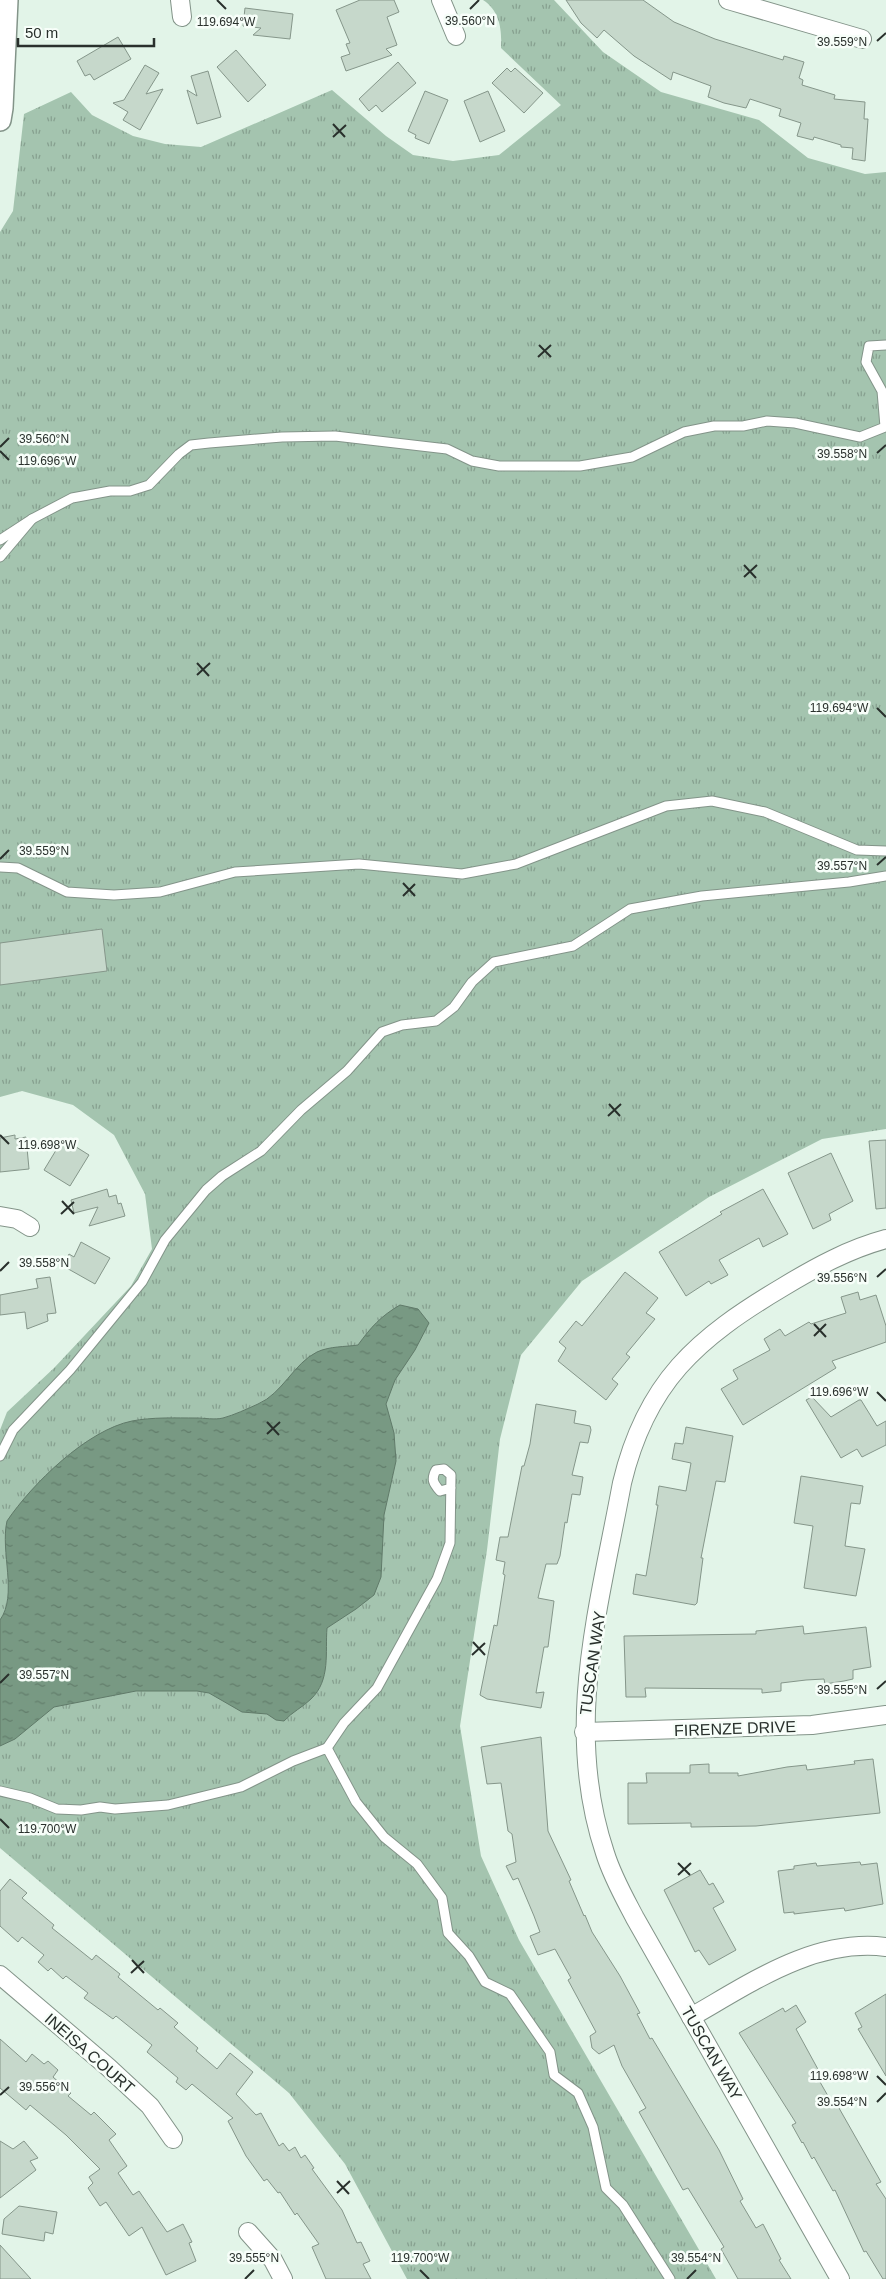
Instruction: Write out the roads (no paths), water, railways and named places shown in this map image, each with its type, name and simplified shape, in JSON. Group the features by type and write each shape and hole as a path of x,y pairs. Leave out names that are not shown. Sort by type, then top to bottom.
{"street":[{"path":"0,120 7,0"},
{"path":"440,0 456,36"},
{"path":"728,0 862,39"},
{"path":"0,1216 16,1219 30,1227"},
{"name":"TUSCAN WAY","path":"840,2279 635,1918 611,1870 594,1814 587,1773 584,1732 587,1672 622,1483 628,1456 641,1424 657,1393 678,1365 703,1341 746,1309 817,1266 886,1239"},
{"name":"FIRENZE DRIVE","path":"584,1732 812,1725 886,1715"},
{"path":"691,2017 778,1968 807,1956 856,1946 886,1947"},
{"name":"INEISA COURT","path":"0,1975 108,2067 150,2106 173,2139"},
{"path":"248,2232 273,2260 283,2279"}],"lane":[{"path":"0,540 32,519 72,498 110,491 130,491 149,485 179,454 191,445 209,442 282,437 335,436 447,449 472,461 499,466 580,466 632,457 684,432 714,426 744,426 766,421 795,423 860,437 885,427 882,391 866,362 869,346 886,345"},
{"path":"0,556 32,519"},
{"path":"0,867 18,868 67,892 114,896 160,892 235,872 359,864 462,874 516,864 666,806 712,801 765,812 857,850 886,852"},
{"path":"0,1456 13,1430 70,1370 137,1288 165,1240 206,1190 222,1176 261,1151 300,1110 346,1071 382,1032 402,1024 436,1021 454,1007 472,982 494,962 573,946 630,909 702,896 849,882 886,876"},
{"path":"0,1791 30,1798 58,1809 81,1810 100,1806 115,1809 168,1805 241,1787 327,1748 344,1723 377,1688 437,1580 450,1543 451,1488"},
{"path":"327,1748 356,1802 384,1836 417,1864 442,1898 448,1933 469,1956 485,1982 510,1994 550,2052 554,2075 578,2093 593,2127 606,2188 623,2205 670,2279"}],"water":[{"path":"400,1305 418,1309 429,1323 415,1350 395,1380 386,1404 394,1433 396,1461 384,1515 381,1577 374,1595 327,1628 324,1675 322,1683 311,1699 284,1721 276,1720 267,1714 242,1712 209,1693 197,1691 136,1691 54,1707 15,1739 0,1746 0,1620 8,1598 5,1533 7,1521 31,1491 62,1460 97,1435 115,1426 148,1419 220,1419 258,1404 274,1393 301,1363 309,1357 327,1349 358,1345 377,1322"}]}
